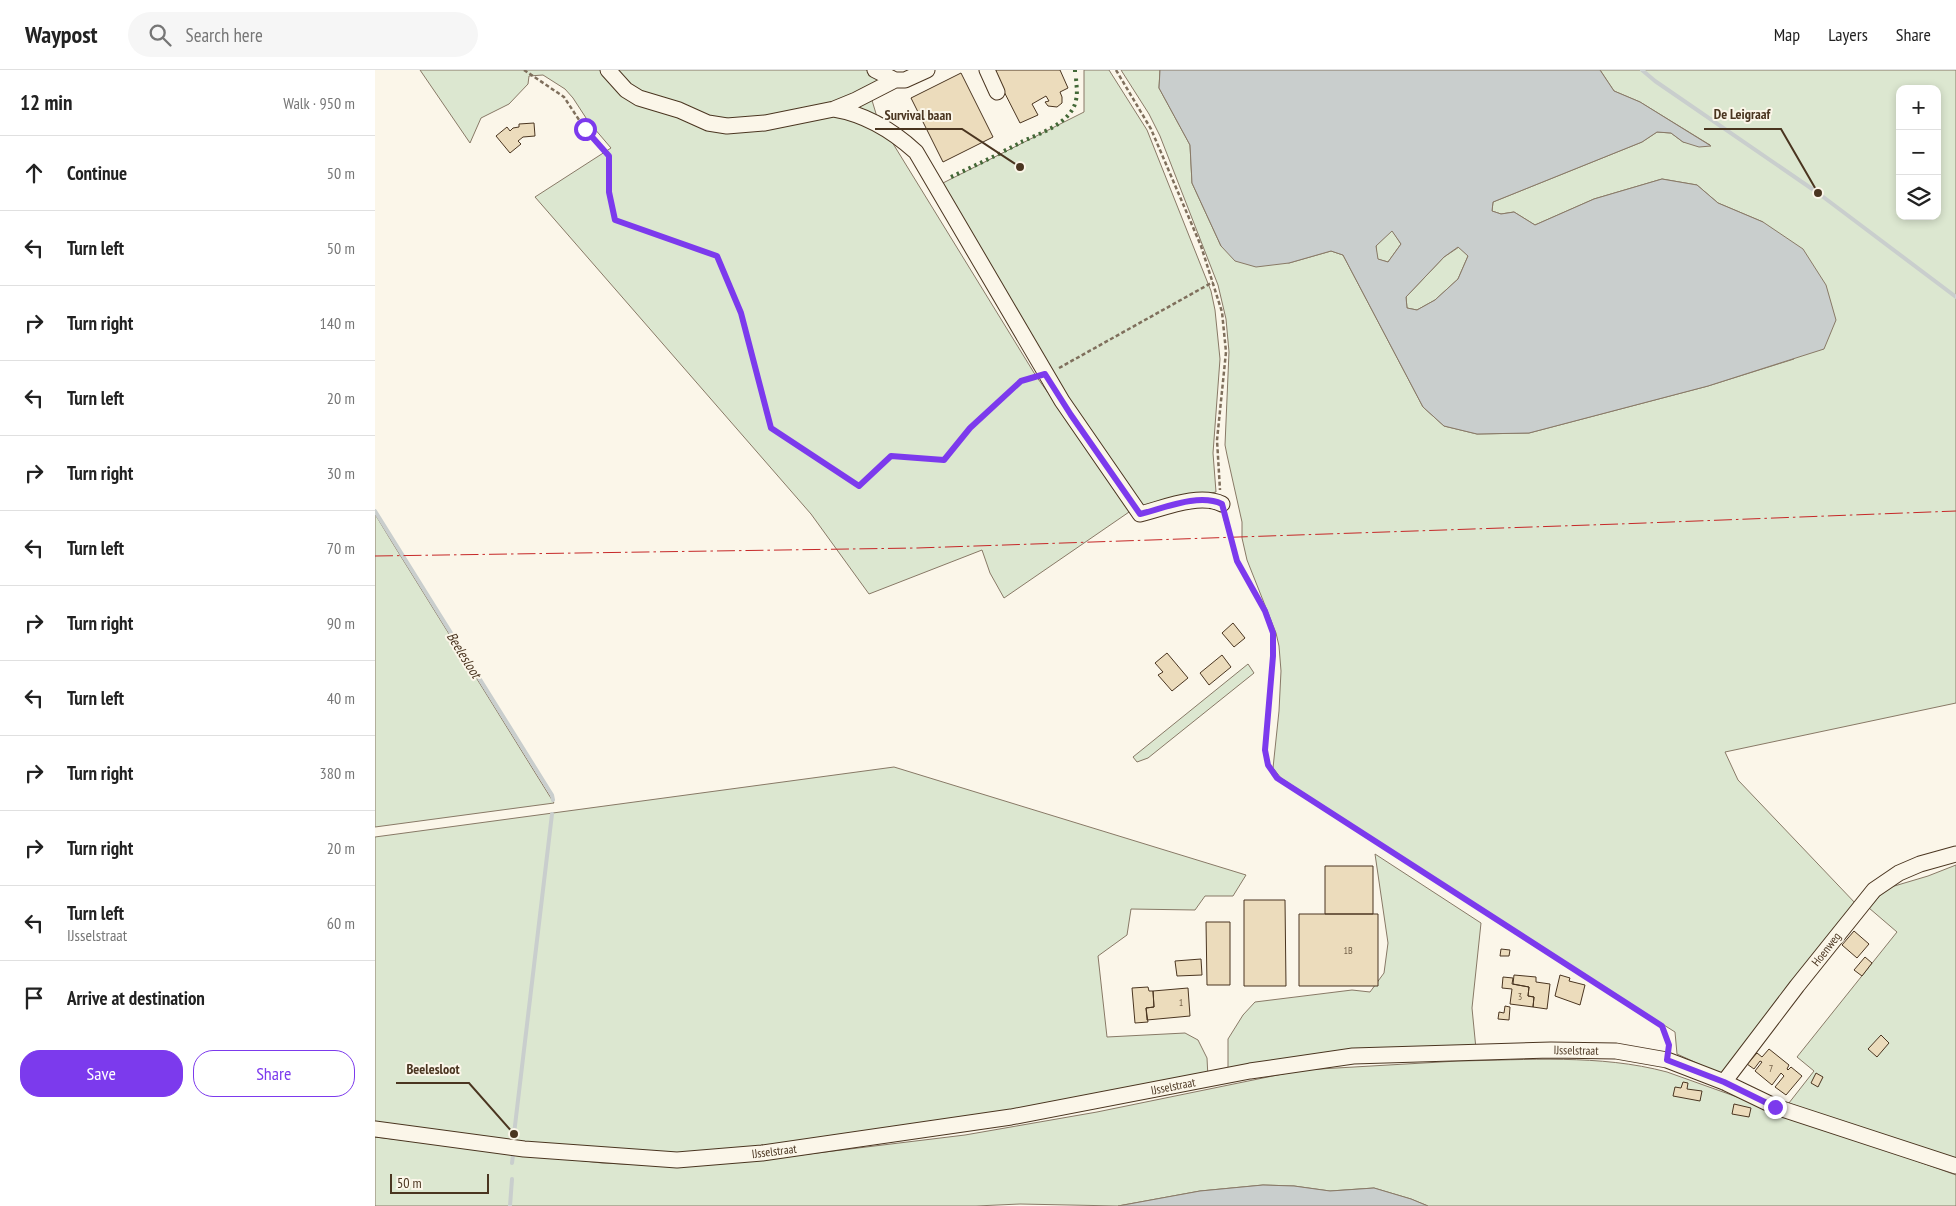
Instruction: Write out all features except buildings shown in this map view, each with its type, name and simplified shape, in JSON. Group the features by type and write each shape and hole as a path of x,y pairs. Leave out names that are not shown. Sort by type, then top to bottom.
{"street":[{"path":"608,70 626,90 639,98 679,110 701,121 727,126 754,124 834,109 851,103 895,80"},
{"path":"875,70 895,80 905,80 927,70"},
{"path":"987,70 997,92"},
{"path":"834,109 864,118 906,143 916,152 1045,374 1071,415 1140,514 1201,499 1213,500 1222,504"},
{"name":"Hoenweg","path":"1724,1082 1797,986 1874,890 1899,873 1920,864 1956,854"},
{"name":"IJsselstraat","path":"375,1129 524,1149 677,1160 763,1153 1002,1119 1250,1071 1353,1056 1551,1050 1616,1051 1667,1060 1724,1082 1775,1107 1956,1166"}],"path":[{"path":"524,70 564,97 585,129 609,156 609,192 615,220 717,256 741,313 771,428 859,486 891,456 944,460 970,428 1021,381 1059,368 1213,282"},
{"path":"1116,70 1151,129 1201,246 1222,312 1226,352 1217,440 1222,504 1237,561 1265,611 1273,633 1273,656 1265,750 1268,765 1277,778 1662,1026 1669,1045 1667,1060"}],"green space":[{"path":"420,70 602,70 705,126 871,97 877,117 884,129 1036,376 1132,510 1004,598 990,573 982,550 869,594 811,514 535,197 611,148 588,121 573,98 565,89 543,75 529,76 528,84 509,104 481,118 470,143"},
{"path":"613,70 866,70 876,76 878,81 849,100 799,112 721,122 645,97"},
{"path":"1084,70 1109,70 1147,130 1211,291 1220,359 1213,453 1216,492 1142,506 1082,423 939,185 1084,112"},
{"path":"1121,70 1160,70 1159,88 1190,145 1192,183 1221,246 1289,263 1331,251 1343,255 1423,407 1444,426 1477,434 1529,433 1708,386 1794,359 1763,222 1718,203 1697,185 1662,179 1594,199 1535,225 1514,212 1501,214 1492,211 1493,202 1642,142 1657,132 1671,133 1683,142 1710,145 1640,102 1614,91 1600,70 1956,70 1956,703 1725,752 1738,780 1857,905 1725,1072 1721,1074 1677,1054 1675,1032 1485,912 1281,778 1273,768 1281,671 1279,646 1276,633 1247,560 1242,538 1242,522 1225,445 1229,352 1226,319 1218,285 1160,136 1149,114"},
{"path":"1392,230 1401,244 1388,262 1377,259 1376,246"},
{"path":"1459,247 1468,256 1458,279 1435,300 1417,310 1407,308 1406,297 1444,257"},
{"path":"375,514 392,542 554,803 375,827"},
{"path":"1248,664 1254,673 1148,758 1137,762 1133,757"},
{"path":"894,767 1246,875 1233,896 1205,896 1195,910 1131,909 1127,935 1098,956 1107,1037 1185,1033 1198,1040 1207,1058 1208,1078 866,1140 656,1155 375,1127 375,837"},
{"path":"1375,854 1481,923 1472,1008 1476,1049 1228,1074 1228,1039 1243,1015 1255,1002 1352,990 1370,992 1384,973 1388,943"},
{"path":"1956,865 1956,1164 1785,1108 1814,1071 1797,1057 1897,932 1869,908 1884,891 1891,887"},
{"path":"1590,1060 1642,1066 1667,1072 1956,1175 1956,1206 1428,1206 1374,1188 1330,1191 1294,1186 1263,1185 1200,1191 1118,1206 1020,1204 976,1206 375,1206 375,1137 602,1163 645,1165 784,1157 965,1135 1097,1112 1302,1070 1458,1061"}],"shaded area":[{"path":"1160,70 1600,70 1614,91 1640,102 1711,146 1699,147 1683,142 1671,133 1657,132 1642,142 1493,202 1492,211 1501,214 1514,212 1535,225 1594,199 1662,179 1697,185 1718,203 1763,222 1803,249 1826,285 1836,320 1824,349 1708,386 1529,433 1477,434 1444,426 1423,407 1343,255 1331,251 1289,263 1256,267 1235,261 1221,246 1192,183 1190,145 1159,88","holes":["1392,231 1401,244 1388,262 1378,259 1376,246","1458,247 1468,256 1458,279 1435,300 1417,310 1407,308 1406,297 1444,257"]},
{"path":"1263,1185 1294,1186 1330,1191 1374,1188 1428,1206 1118,1206 1200,1191"}],"waterway":[{"path":"1642,70 1655,81 1818,193 1956,297"},
{"name":"Beelesloot","path":"375,511 552,795 553,800"},
{"name":"Beelesloot","path":"514,1134 552,814"},
{"name":"Beelesloot","path":"512,1163 513,1155"},
{"name":"Beelesloot","path":"510,1206 512,1179"}],"hedge":[{"path":"1021,142 1054,127 1068,115 1076,100 1076,76"},
{"path":"1004,151 1018,144"},
{"path":"951,177 1001,153"}],"power":[{"path":"375,556 917,548 1956,511"}],"place":[{"name":"Survival baan","path":"1020,167"},
{"name":"De Leigraaf","path":"1818,193"},
{"name":"Beelesloot","path":"514,1134"}],"route":[{"path":"585,129 609,156 609,192 615,220 717,256 741,313 771,428 859,486 891,456 944,460 970,428 1021,381 1045,374 1071,415 1140,514 1201,499 1213,500 1222,504 1230,541 1237,561 1265,611 1273,633 1273,656 1265,750 1268,765 1277,778 1327,812 1662,1026 1669,1045 1667,1060 1724,1082 1775,1107"}]}
